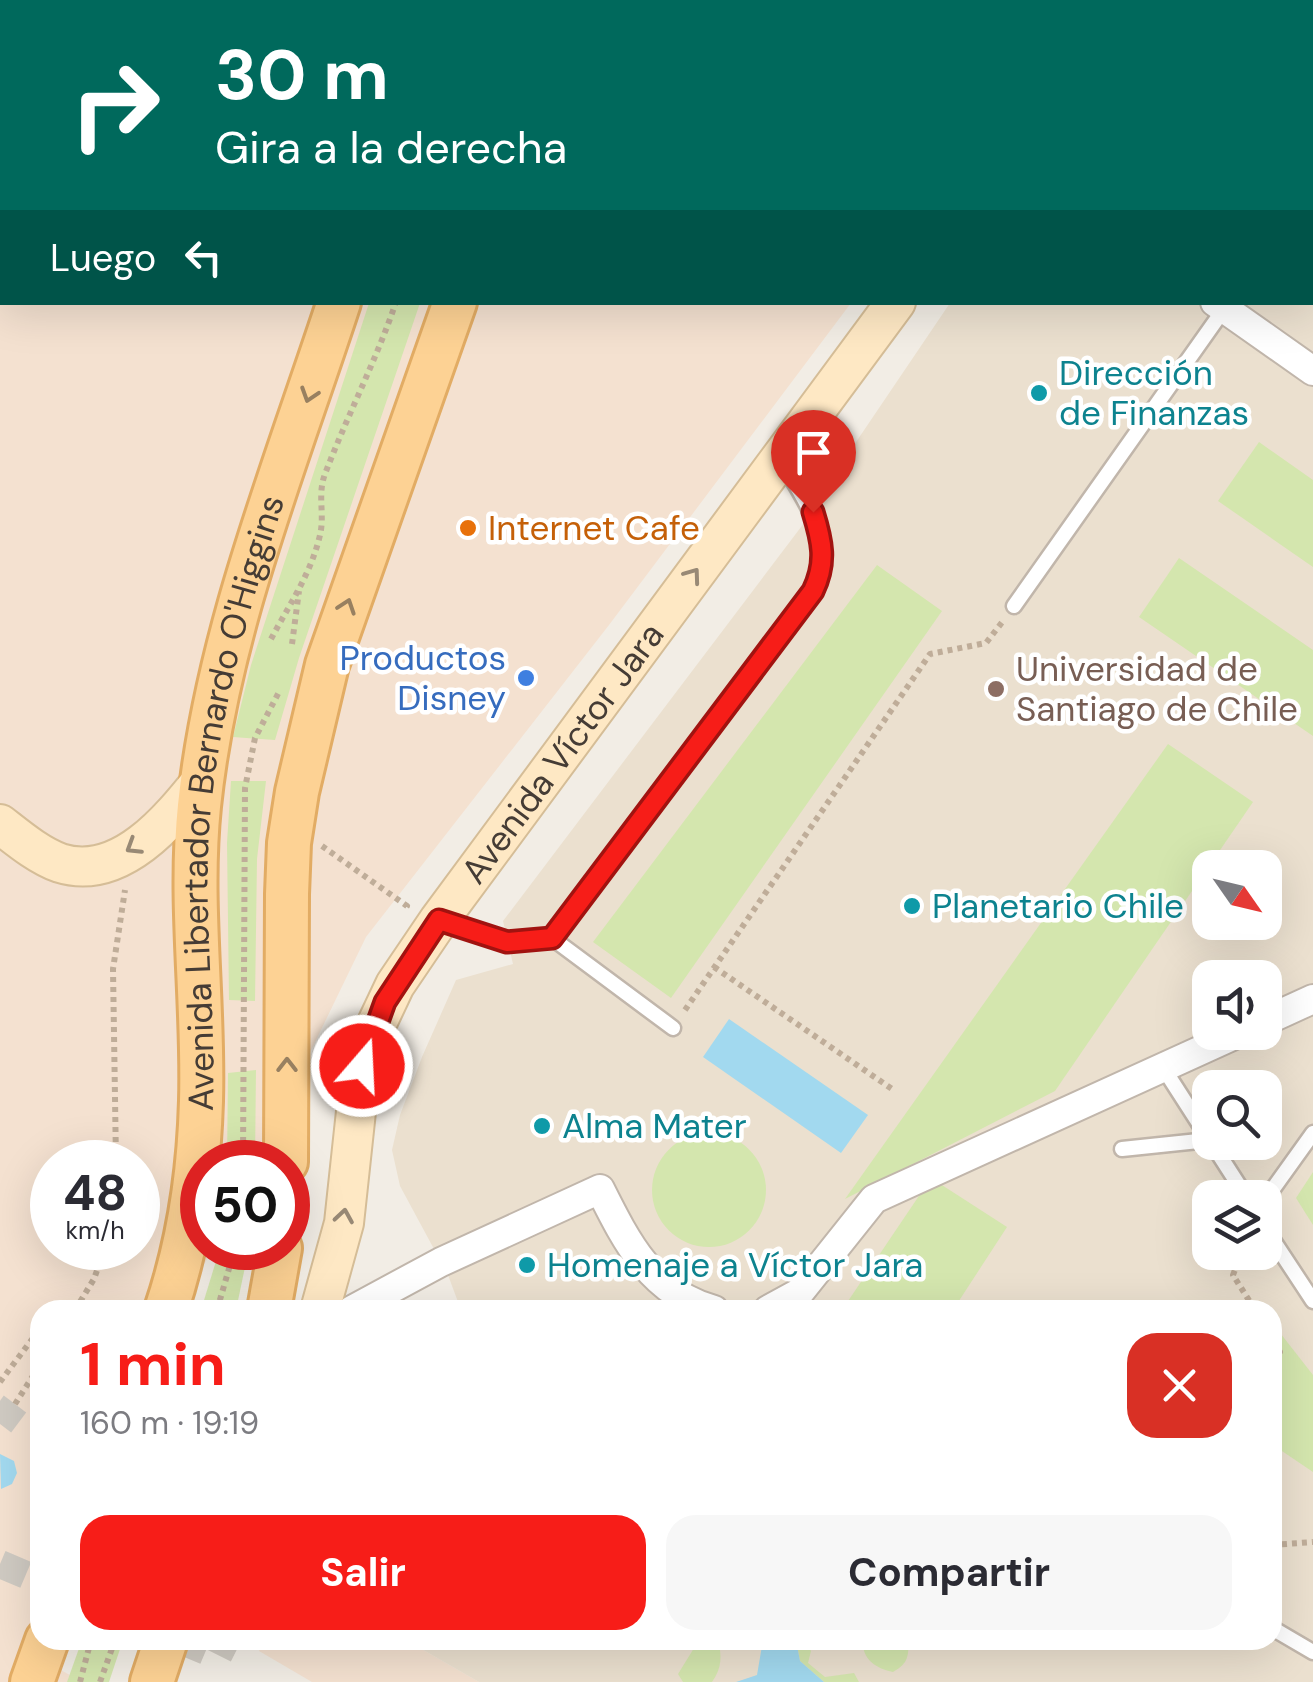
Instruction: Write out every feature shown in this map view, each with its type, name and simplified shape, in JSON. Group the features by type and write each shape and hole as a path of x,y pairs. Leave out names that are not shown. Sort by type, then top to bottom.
{"main road":[{"name":"Avenida Libertador Bernardo O'Higgins","path":"168,1300 192,1206 200,1135 196,885 205,764 238,613 339,305"},
{"name":"Avenida Libertador Bernardo O'Higgins","path":"286,1140 287,894 290,843 302,768 328,665 454,305"},
{"name":"Avenida Víctor Jara","path":"323,1300 344,1222 358,1094 370,1038 395,984 894,305"},
{"path":"0,824 62,864 93,866 123,854 160,828 205,764"},
{"path":"271,1300 276,1270"},
{"path":"32,1682 43,1650"}],"street":[{"path":"1220,306 1313,371"},
{"path":"1282,1014 1313,999"},
{"path":"786,1300 799,1293 874,1199 1204,1050"},
{"path":"371,1300 441,1262 600,1190 630,1249 660,1284 687,1300"}],"lane":[{"path":"1014,606 1220,306"},
{"path":"552,938 813,591 823,560 822,543 813,512 780,457"},
{"path":"439,920 507,942 552,938 673,1028"},
{"path":"1164,1069 1192,1114"},
{"path":"1279,1180 1313,1133"},
{"path":"1122,1149 1192,1142"},
{"path":"1282,1254 1313,1302"},
{"path":"1282,1634 1313,1652"}],"path":[{"path":"266,650 299,591 322,531 324,477 376,360 395,305"},
{"path":"289,658 299,591"},
{"path":"691,1002 930,654 986,643"},
{"path":"242,1140 242,820 249,757 285,676"},
{"path":"254,721 255,738"},
{"path":"205,764 249,757 302,768"},
{"path":"325,829 321,845 407,906 397,920"},
{"path":"116,1140 113,969 127,877 123,854"},
{"path":"714,967 892,1089"},
{"path":"81,1300 97,1270"},
{"path":"219,1300 227,1270"},
{"path":"1235,1270 1249,1300"},
{"path":"0,1382 30,1342"},
{"path":"15,1404 30,1381"},
{"path":"1282,1544 1313,1542"},
{"path":"80,1682 88,1650"},
{"path":"100,1682 111,1650"}],"shaded area":[{"path":"0,305 849,305 609,625 366,937 268,1140 180,1140 180,1270 201,1270 182,1300 30,1300 30,1639 25,1651 83,1682 0,1682"},
{"name":"Universidad de Santiago de Chile","path":"949,305 1313,305 1313,1682 479,1682 423,1650 1282,1650 1282,1300 457,1300 400,1186 392,1150 400,1115 456,980 513,964 503,921 826,494 829,482"},
{"path":"423,1650 479,1682 312,1682 259,1651"}],"green space":[{"path":"368,305 419,305 299,658 275,740 233,737 251,665"},
{"path":"1259,442 1313,480 1313,567 1218,501"},
{"path":"1179,558 1313,650 1313,736 1139,617"},
{"path":"877,565 942,611 671,998 593,942"},
{"path":"1168,744 1253,802 1220,850 1192,850 1192,891 1055,1091 845,1199"},
{"path":"231,781 266,781 257,859 255,1001 229,1000 227,843"},
{"path":"256,1070 255,1140 227,1140 228,1073"},
{"path":"709,1133 731,1137 749,1150 762,1168 766,1190 762,1212 749,1230 731,1243 709,1247 687,1243 669,1230 656,1212 652,1190 656,1168 669,1150 687,1137"},
{"path":"1313,1172 1313,1225 1296,1198"},
{"path":"931,1178 1007,1227 960,1300 849,1300"},
{"path":"213,1270 244,1270 238,1300 204,1300"},
{"path":"1282,1335 1313,1375 1313,1472 1282,1451"},
{"path":"78,1650 120,1650 109,1682 67,1682"},
{"path":"693,1650 719,1650 718,1672 712,1682 683,1682 678,1674"},
{"path":"798,1650 810,1650 808,1663 825,1677 854,1673 859,1682 824,1682 800,1661"},
{"path":"864,1650 908,1650 907,1659 893,1672 867,1658"}],"water":[{"path":"729,1019 868,1115 841,1153 703,1057"},
{"path":"0,1454 14,1461 17,1473 12,1484 1,1489"},
{"path":"761,1650 798,1650 800,1661 824,1682 736,1682 757,1675"}],"tunnel":[{"path":"0,1424 15,1404"},
{"path":"0,1564 30,1577"},
{"path":"204,1650 218,1656 221,1650"}],"place":[{"name":"Dirección de Finanzas","path":"1039,393"},
{"name":"Internet Cafe","path":"468,528"},
{"name":"Productos Disney","path":"526,678"},
{"name":"Universidad de Santiago de Chile","path":"996,689"},
{"name":"Planetario Chile","path":"912,906"},
{"name":"Alma Mater","path":"542,1126"},
{"name":"Homenaje a Víctor Jara","path":"527,1265"}],"route":[{"path":"362,1066 385,1002 439,920 507,942 552,938 813,591 823,560 813,512"}]}
